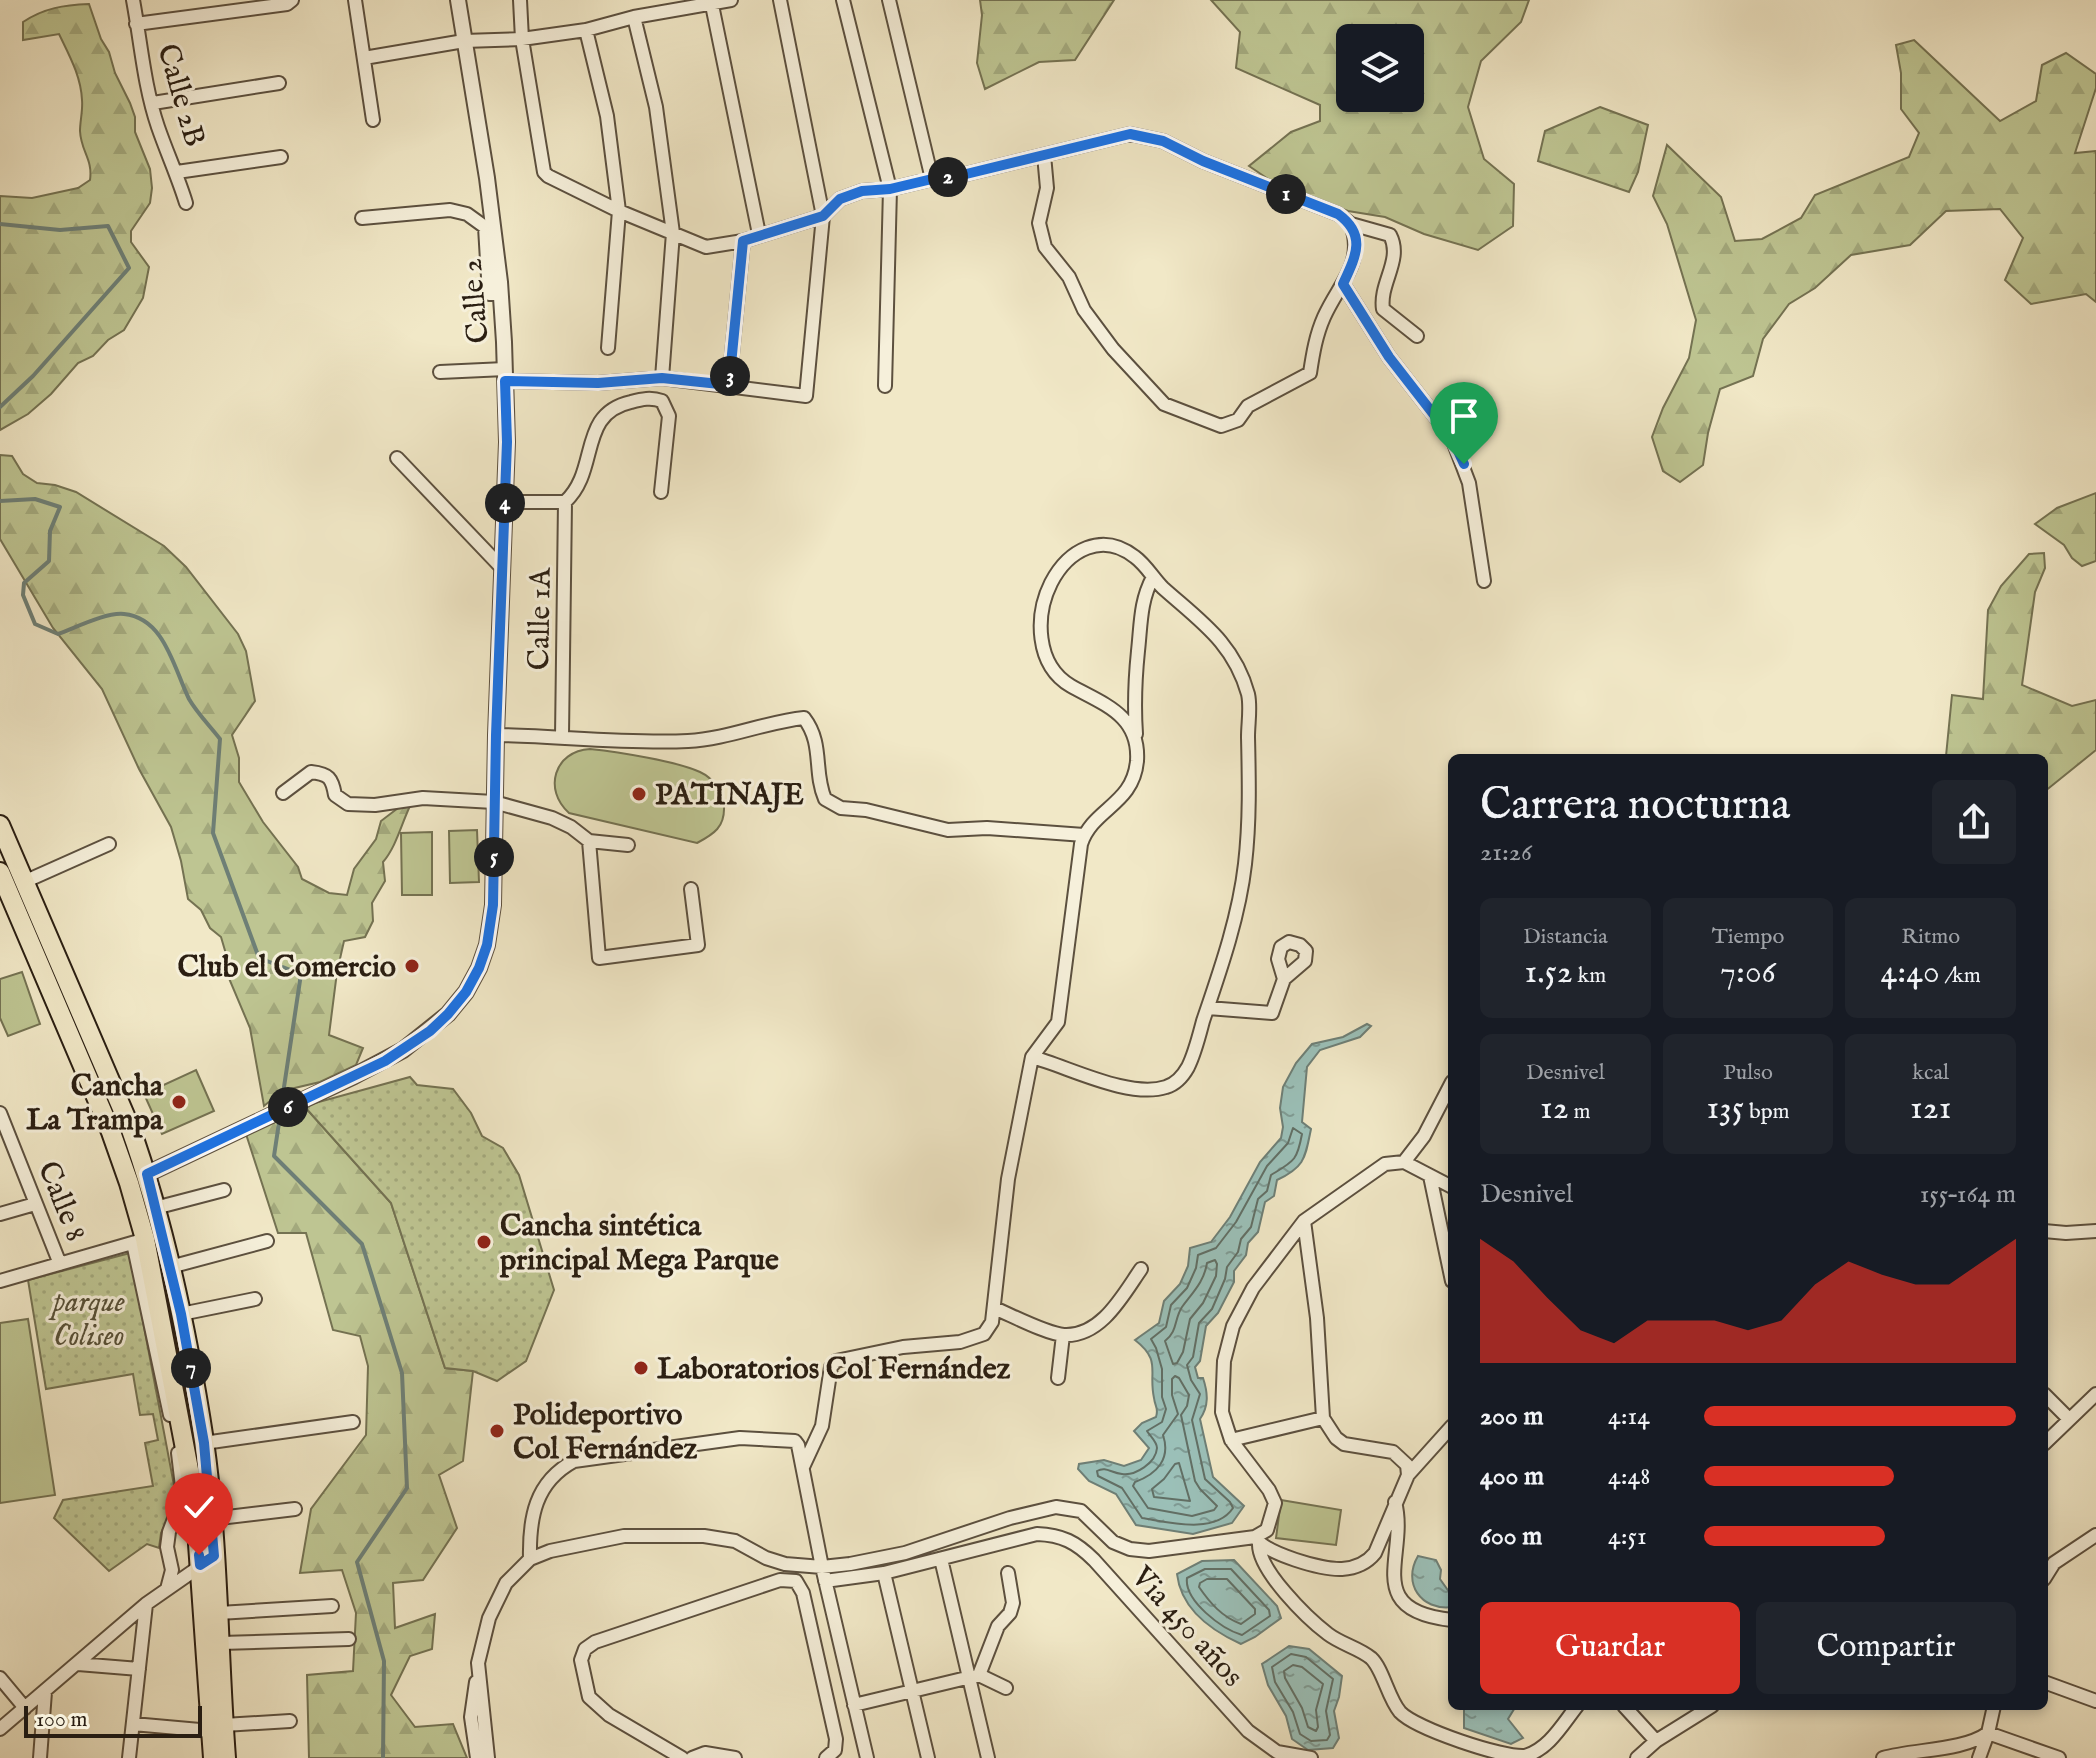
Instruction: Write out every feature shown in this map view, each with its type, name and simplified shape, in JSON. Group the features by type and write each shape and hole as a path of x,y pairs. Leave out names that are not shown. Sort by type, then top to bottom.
{"main road":[{"path":"0,825 130,1127 147,1174 181,1314 204,1443 211,1519 204,1563 219,1613 221,1643 213,1758"},
{"path":"0,872 111,1132 129,1183 139,1241 186,1445 204,1563 217,1728 226,1758"}],"street":[{"name":"Calle 2B","path":"133,0 143,71 158,126 186,203"},
{"path":"136,24 287,4 292,0"},
{"path":"355,0 373,120"},
{"name":"Calle 2","path":"147,1174 403,1050 448,1014 466,992 487,945 493,905 507,442 505,375 487,178 458,0"},
{"path":"520,0 522,39 544,172 619,211 706,247 743,241 823,216 840,199 862,191 958,176 1130,134 1163,141 1203,161 1338,214 1351,224 1390,235 1395,245 1394,258 1381,298 1383,309 1417,336"},
{"path":"364,58 464,41 522,39 586,30 634,17 731,0"},
{"path":"440,372 598,383 662,378 806,396 823,216 780,0"},
{"path":"843,0 890,189 885,386"},
{"path":"889,0 932,179"},
{"path":"712,5 759,234"},
{"path":"634,17 656,107 673,233 662,378"},
{"path":"586,30 609,128 619,211 608,348"},
{"path":"153,103 279,83"},
{"path":"1044,155 1047,188 1039,223 1045,247 1069,277 1084,310 1113,349 1164,404 1221,426 1238,420 1248,406 1310,373 1316,338 1324,317 1356,256 1357,240 1351,224"},
{"path":"177,172 281,157"},
{"path":"362,218 450,210 467,214 485,227 497,286"},
{"path":"729,385 743,241"},
{"path":"1343,284 1389,357 1452,438 1469,483 1484,581"},
{"path":"505,502 565,502 578,491 603,415 609,409 649,398 662,401 669,416 661,492"},
{"path":"397,458 501,567"},
{"name":"Calle 1A","path":"562,736 566,612 565,502"},
{"path":"1032,1057 1139,1090 1161,1089 1180,1078 1189,1065 1208,1008 1234,920 1245,865 1249,805 1249,698 1240,669 1218,637 1196,613 1153,577 1134,556 1115,547 1095,544 1069,556 1051,583 1039,622 1043,649 1053,667 1069,685 1091,694 1123,716 1137,751"},
{"path":"803,1467 822,1426 833,1363 903,1347 972,1339 984,1334 992,1322 1008,1179 1032,1057 1058,1022 1084,835 1090,824 1123,797 1132,783 1137,751 1133,697 1135,670 1144,593 1153,577"},
{"path":"496,735 689,741 804,718 814,732 820,788 825,799 841,808 866,810 948,830 987,828 1084,835"},
{"path":"283,793 311,772 326,773 332,780 335,795 348,804 375,805 423,798 494,802 552,818 589,841 628,845"},
{"path":"589,841 599,958 698,945 691,889"},
{"path":"26,881 109,844"},
{"path":"1208,1008 1272,1013 1284,979"},
{"path":"1404,1162 1424,1136 1448,1090"},
{"name":"Calle 8","path":"0,1113 6,1144 60,1264"},
{"path":"1257,1540 1267,1530 1275,1503 1269,1490 1231,1440 1222,1412 1224,1361 1233,1326 1253,1288 1304,1221 1385,1164 1404,1162 1448,1185"},
{"path":"1430,1176 1448,1262"},
{"path":"155,1208 224,1190"},
{"path":"0,1214 35,1204"},
{"path":"1304,1221 1317,1318 1323,1418 1336,1438 1344,1444 1393,1452 1407,1465 1408,1475"},
{"path":"2048,1231 2096,1231"},
{"path":"0,1281 139,1241 183,1495 169,1532 167,1547 172,1570 167,1589"},
{"path":"170,1267 267,1241"},
{"path":"994,1308 1063,1335 1083,1332 1111,1312 1141,1269"},
{"path":"181,1314 255,1299"},
{"path":"1058,1378 1063,1335"},
{"path":"2048,1440 2096,1394"},
{"path":"2048,1398 2069,1419"},
{"path":"1231,1440 1323,1418"},
{"path":"204,1443 353,1422"},
{"path":"477,1758 471,1717 478,1663 489,1618 506,1583 530,1559 550,1551 624,1536 704,1536 735,1541 766,1558 785,1564 822,1567 905,1553 1010,1518 1056,1507 1081,1511 1113,1542 1130,1549 1149,1551 1257,1540 1285,1555 1329,1569 1358,1566 1375,1553 1408,1475 1448,1431"},
{"path":"530,1559 530,1531 535,1505 552,1476 574,1461 740,1438 791,1439 798,1445 825,1581 867,1758"},
{"path":"1433,1448 1448,1446"},
{"path":"1395,1500 1399,1517 1392,1575 1398,1594 1405,1605 1448,1620"},
{"path":"211,1519 295,1509"},
{"name":"Via 450 años","path":"825,1581 884,1573 1025,1536 1049,1534 1077,1543 1248,1731 1277,1752 1311,1758"},
{"path":"2048,1573 2054,1563 2096,1535"},
{"path":"1257,1540 1263,1563 1286,1592 1328,1634 1371,1658 1400,1711 1414,1723 1493,1753 1522,1757 1550,1741 1574,1710"},
{"path":"170,1558 204,1563"},
{"path":"941,1559 974,1676 988,1758"},
{"path":"0,1729 146,1604 204,1563"},
{"path":"884,1573 928,1758"},
{"path":"974,1676 998,1626 1010,1613 1013,1603 1008,1573"},
{"path":"682,1758 663,1752 609,1715 589,1697 581,1660 585,1649 595,1642 669,1615 780,1580 796,1581 803,1593 836,1739 835,1750 826,1758"},
{"path":"129,1758 146,1604"},
{"path":"219,1613 332,1606"},
{"path":"221,1643 349,1639"},
{"path":"478,1663 488,1758"},
{"path":"78,1664 139,1669"},
{"path":"854,1705 974,1676 1006,1688"},
{"path":"0,1678 25,1708"},
{"path":"2048,1683 2096,1701"},
{"path":"40,1758 45,1692"},
{"path":"1628,1710 1656,1741"},
{"path":"1637,1758 1656,1741 1706,1710"},
{"path":"1979,1758 1993,1710"},
{"path":"133,1724 217,1728 290,1721"},
{"path":"1883,1758 1908,1751 1974,1743 1988,1733"},
{"path":"1988,1733 2059,1758"},
{"path":"692,1758 705,1753 735,1758"}],"green space":[{"path":"980,0 1114,0 1075,60 1039,62 985,89 977,63 982,15"},
{"path":"1211,0 1529,0 1521,22 1481,61 1468,107 1484,159 1514,184 1513,226 1478,250 1424,234 1385,217 1348,211 1274,183 1249,166 1291,132 1320,121 1320,105 1236,68 1240,32"},
{"path":"89,4 130,103 135,117 135,132 150,169 150,203 131,231 131,242 149,267 143,298 124,330 108,340 93,356 78,363 51,394 28,414 0,430 0,196 32,198 78,188 90,180 80,131 82,108 77,74 59,34 23,40 23,22 54,8"},
{"path":"1914,40 2000,121 2036,101 2042,65 2066,53 2096,74 2096,88 2075,153 2096,151 2096,302 2086,294 2031,304 2005,280 2023,238 2000,209 1946,211 1910,245 1851,255 1815,288 1789,304 1763,339 1753,376 1720,389 1703,465 1680,482 1663,471 1652,437 1689,358 1696,320 1667,224 1653,196 1667,145 1721,197 1735,241 1762,239 1801,218 1815,195 1909,157 1919,133 1901,109 1901,73 1896,45"},
{"path":"1600,107 1648,125 1638,172 1629,192 1538,161 1545,131"},
{"path":"0,455 12,456 23,474 37,483 76,492 164,546 186,567 238,634 246,651 255,701 232,735 239,758 239,782 263,822 298,867 302,879 329,893 347,895 354,869 376,839 381,821 402,805 410,806 395,843 383,862 385,881 372,903 373,921 365,937 344,941 337,972 329,1035 363,1048 356,1065 320,1082 282,1091 264,1106 250,1028 228,976 221,937 210,928 201,910 188,899 171,827 139,769 102,689 53,628 0,539"},
{"path":"2096,493 2096,561 2082,566 2064,545 2035,524 2057,508"},
{"path":"2044,553 2045,568 2035,592 2022,685 2072,706 2096,700 2096,750 2048,789 2048,754 1946,754 1952,695 1983,699 1988,610 2001,586 2029,554"},
{"path":"590,749 662,761 705,775 722,796 724,813 720,825 697,843 569,813 556,794 556,773 568,757"},
{"path":"477,830 479,882 450,883 449,831"},
{"path":"432,832 432,895 402,895 401,833"},
{"path":"22,972 40,1024 8,1036 0,1018 0,979"},
{"name":"Cancha La Trampa","path":"196,1070 214,1111 162,1134 144,1094"},
{"path":"410,1077 417,1085 453,1089 471,1113 482,1136 503,1148 519,1175 554,1290 526,1361 497,1381 473,1371 445,1368 391,1203 304,1106"},
{"path":"304,1106 391,1203 445,1368 473,1371 463,1461 439,1475 457,1528 423,1580 393,1583 395,1628 435,1614 432,1649 410,1656 391,1695 415,1727 453,1724 467,1758 309,1758 307,1675 353,1671 356,1613 342,1570 300,1573 311,1509 366,1435 368,1366 360,1336 333,1330 306,1233 278,1233 246,1134"},
{"name":"parque Coliseo","path":"130,1253 177,1501 161,1533 159,1548 147,1544 109,1571 54,1518 63,1500 153,1486 145,1443 158,1440 153,1414 140,1415 133,1374 46,1389 28,1280"},
{"path":"28,1319 55,1495 0,1503 0,1323"},
{"path":"1281,1500 1341,1510 1336,1545 1276,1538"}],"water":[{"path":"1367,1024 1371,1026 1360,1037 1320,1050 1307,1067 1302,1122 1311,1129 1305,1154 1293,1171 1277,1180 1274,1196 1265,1202 1258,1232 1248,1243 1246,1255 1234,1271 1234,1282 1218,1313 1206,1326 1200,1361 1195,1367 1206,1389 1206,1404 1200,1419 1213,1477 1244,1506 1232,1523 1193,1534 1136,1525 1116,1494 1089,1481 1078,1469 1079,1464 1104,1460 1124,1466 1141,1460 1149,1448 1134,1431 1142,1423 1156,1417 1152,1367 1149,1354 1135,1340 1159,1323 1164,1301 1180,1284 1188,1266 1190,1248 1211,1242 1230,1217 1260,1162 1281,1138 1283,1087 1296,1063 1312,1044 1343,1037"},
{"path":"1418,1556 1436,1560 1441,1570 1440,1579 1448,1590 1448,1607 1431,1605 1417,1593 1412,1576"},
{"path":"1234,1560 1277,1606 1281,1618 1241,1644 1199,1617 1184,1598 1177,1574 1202,1561"},
{"path":"1289,1646 1309,1649 1342,1676 1334,1711 1339,1738 1333,1748 1308,1750 1292,1739 1286,1716 1268,1685 1262,1664"},
{"path":"1464,1710 1514,1710 1508,1719 1523,1738 1511,1744 1464,1728"}],"waterway":[{"path":"0,224 60,230 108,226 129,268 33,376 0,407"},
{"path":"0,501 35,499 60,507 50,531 49,561 24,583 23,595 35,624 58,634 108,615 124,614 138,618 159,635 189,699 220,739 213,833 259,958 301,974 281,1107"},
{"path":"280,1116 274,1156 362,1244 402,1373 407,1488 357,1562 384,1661 383,1758"}],"place":[{"name":"PATINAJE","path":"639,794"},
{"name":"Club el Comercio","path":"412,966"},
{"name":"Cancha La Trampa","path":"179,1102"},
{"name":"Cancha sintética principal Mega Parque","path":"484,1242"},
{"name":"Laboratorios Col Fernández","path":"641,1368"},
{"name":"Polideportivo Col Fernández","path":"497,1431"}],"route":[{"path":"199,1555 200,1565 214,1556 204,1443 181,1314 147,1174 403,1050 448,1014 466,992 479,968 487,945 493,905 507,442 505,381 598,383 662,378 729,385 743,241 823,216 840,199 862,191 958,176 1130,134 1163,141 1203,161 1338,214 1351,224 1357,240 1356,256 1343,284 1412,390 1428,405 1452,438 1464,464"}]}
